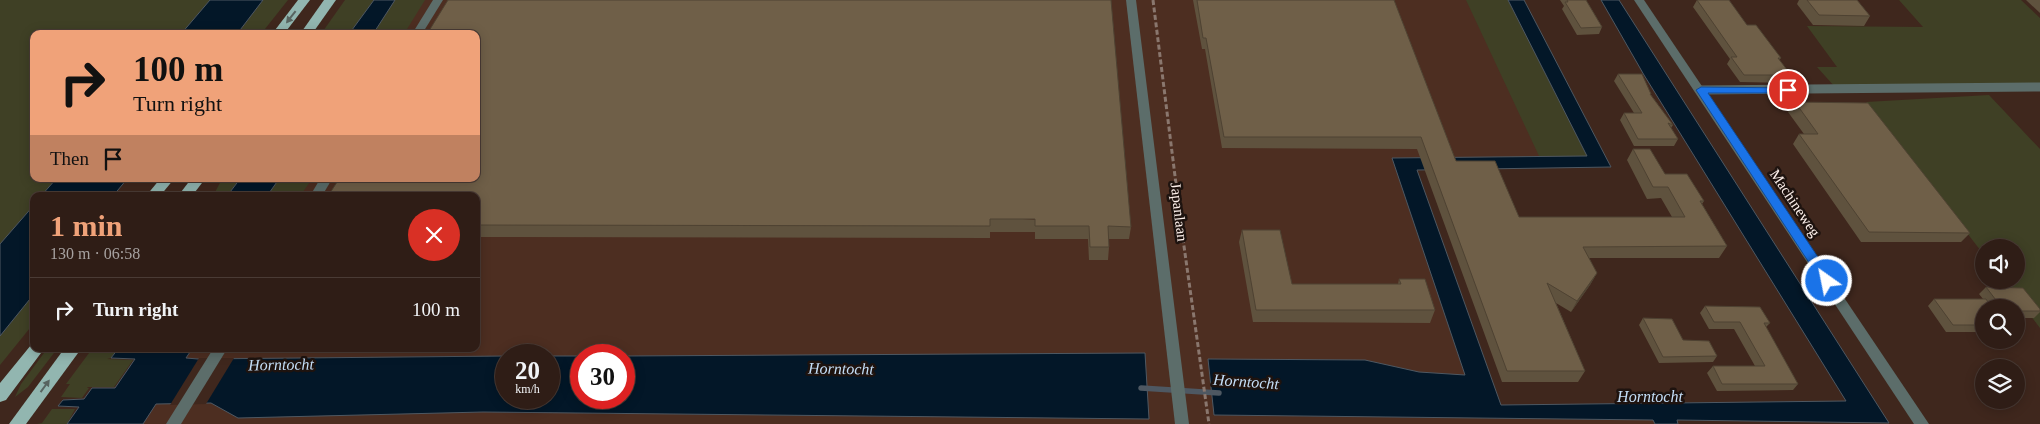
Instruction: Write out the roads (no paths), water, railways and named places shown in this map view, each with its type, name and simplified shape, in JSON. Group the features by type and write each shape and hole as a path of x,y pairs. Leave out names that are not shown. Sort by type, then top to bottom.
{"highway":[{"path":"281,30 304,0"},
{"path":"309,30 330,0"},
{"path":"156,192 165,182"},
{"path":"188,192 196,182"},
{"path":"0,395 34,352"},
{"path":"17,424 70,352"}],"street":[{"path":"419,30 438,0"},
{"name":"Japanlaan","path":"1132,0 1182,424"},
{"name":"Machineweg","path":"1639,0 1701,90 1922,424"},
{"path":"173,424 217,353"}],"lane":[{"path":"1701,90 2040,88"}],"water":[{"path":"210,0 263,0 240,30 184,30"},
{"path":"374,0 395,0 376,30 352,30"},
{"path":"1508,0 1524,0 1611,167 1417,170 1501,405 1846,401 1644,75 1601,0 1619,0 1889,423 1677,420 1678,424 1655,424 1653,420 1214,415 1208,359 1365,360 1419,372 1465,375 1392,158 1587,156"},
{"path":"53,182 125,182 116,192 45,192"},
{"path":"238,182 277,182 270,192 230,192"},
{"path":"30,210 30,299 0,336 0,244"},
{"path":"116,352 190,352 186,358 198,359 495,356 495,409 560,409 560,356 570,356 570,409 635,409 635,356 1145,353 1149,419 483,412 238,418 211,403 156,404 143,424 67,424 79,407 58,406 63,400 84,399 92,388 115,388 135,359 111,358"}],"waterway":[{"name":"Horntocht","path":"1141,388 1219,393"}]}
